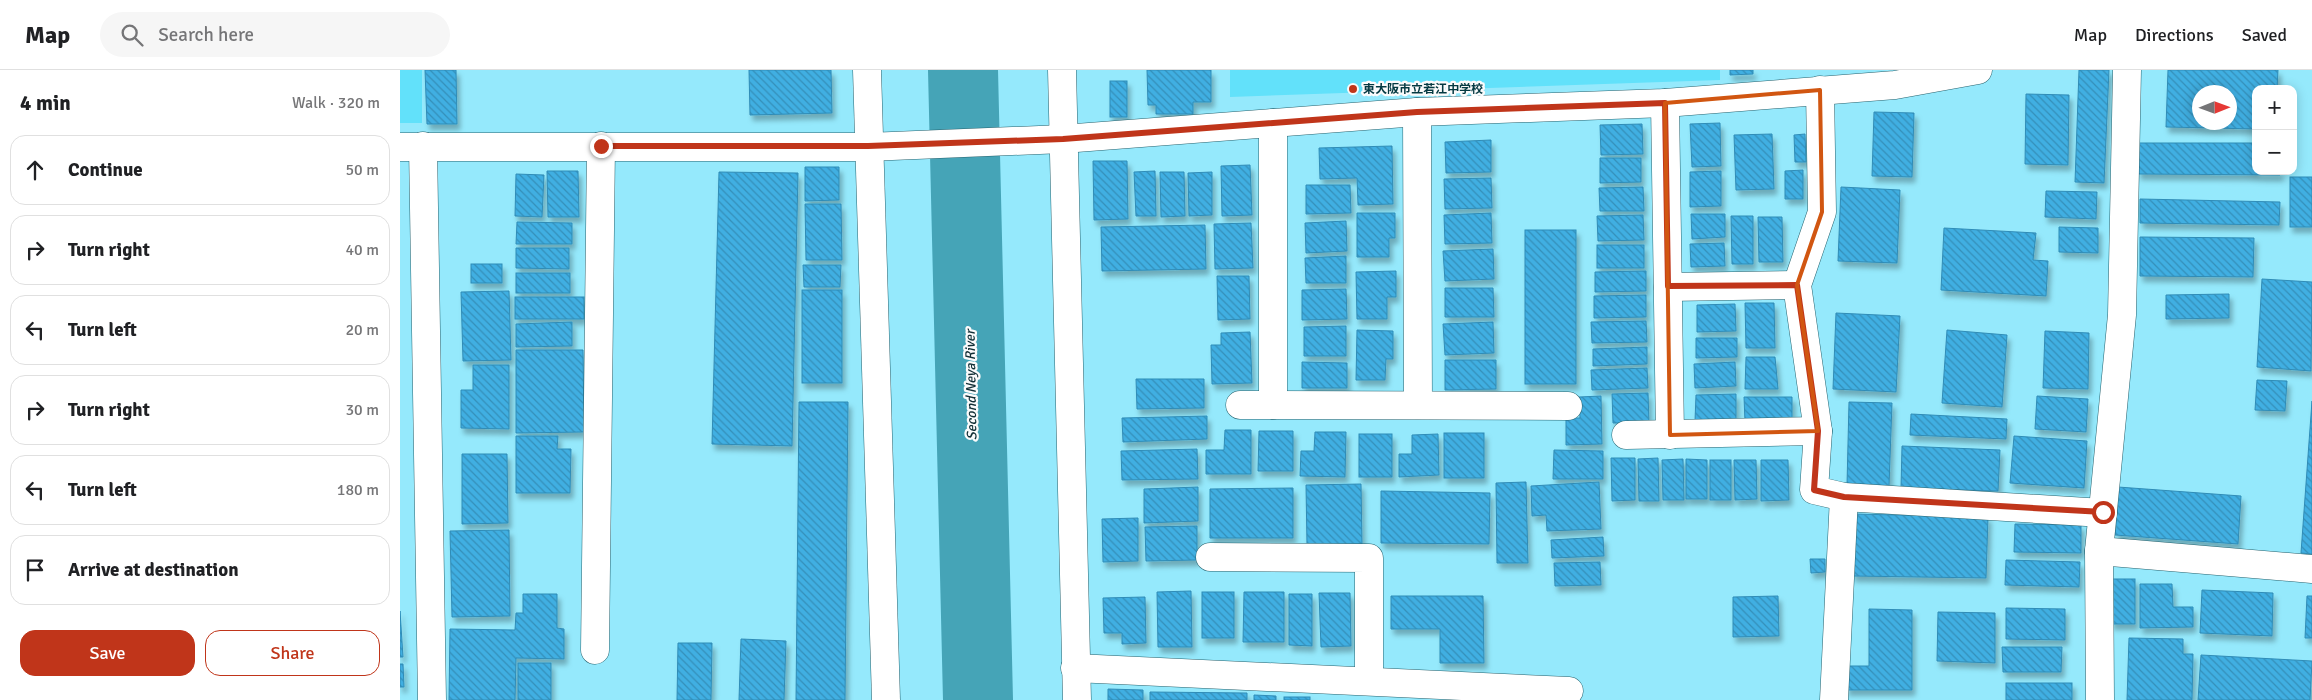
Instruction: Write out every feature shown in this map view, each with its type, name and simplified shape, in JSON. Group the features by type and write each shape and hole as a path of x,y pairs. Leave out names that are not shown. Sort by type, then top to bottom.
{"street":[{"path":"867,70 886,700"},
{"path":"1062,70 1077,700"},
{"path":"432,700 412,146 868,146 1063,139 1417,112 1665,103 1820,90 1895,77 1978,70"},
{"path":"2100,700 2099,551 2122,315 2127,70"},
{"path":"1820,90 1822,212 1797,285 1818,431 1814,490 1844,497 2103,512"},
{"path":"1665,103 1670,435"},
{"path":"1417,112 1418,405"},
{"path":"1273,123 1273,405"},
{"path":"595,650 601,146"},
{"path":"1668,286 1797,285"},
{"path":"1240,405 1568,406"},
{"path":"1626,435 1818,431"},
{"path":"1834,700 1844,497"},
{"path":"2099,551 2312,569"},
{"path":"1210,557 1369,558 1369,681"},
{"path":"1076,668 1570,691"}],"highlighted area":[{"path":"1820,90 1822,212 1797,285 1818,431 1670,435 1665,103"}],"shaded area":[{"path":"400,70 422,70 422,123 400,123"},
{"name":"東大阪市立若江中学校","path":"1230,70 1720,70 1720,80 1230,97"}],"building":[{"path":"425,70 456,70 457,124 427,124"},
{"path":"749,70 831,70 832,113 750,115"},
{"path":"1147,70 1211,70 1211,102 1193,102 1193,114 1156,114 1156,105 1148,105"},
{"path":"1730,70 1753,70 1753,74 1730,75"},
{"path":"2079,70 2109,70 2104,183 2075,182"},
{"path":"2168,70 2278,70 2277,85 2252,85 2252,129 2237,129 2237,85 2192,85 2192,128 2166,127"},
{"path":"1110,81 1127,81 1127,117 1110,117"},
{"path":"2026,94 2069,95 2068,165 2025,164"},
{"path":"1874,112 1914,113 1912,177 1872,176"},
{"path":"1720,123 1721,166 1692,167 1690,124"},
{"path":"1642,124 1643,154 1601,155 1600,125"},
{"path":"1772,134 1774,189 1736,190 1734,135"},
{"path":"1805,134 1806,162 1795,162 1794,135"},
{"path":"1491,140 1491,172 1446,173 1445,142"},
{"path":"2138,143 2252,143 2252,175 2138,174"},
{"path":"1392,146 1393,204 1358,205 1357,178 1320,179 1319,148"},
{"path":"1600,158 1641,158 1641,182 1600,183"},
{"path":"1093,161 1127,161 1128,219 1094,220"},
{"path":"1250,165 1252,215 1222,216 1221,166"},
{"path":"805,167 839,167 839,200 805,201"},
{"path":"1803,170 1803,199 1785,199 1785,171"},
{"path":"547,171 578,171 579,217 548,217"},
{"path":"1155,171 1156,216 1136,216 1134,172"},
{"path":"1721,171 1721,206 1690,207 1690,172"},
{"path":"719,172 798,173 792,446 712,444"},
{"path":"1160,172 1184,172 1185,216 1161,217"},
{"path":"1212,172 1212,215 1189,216 1188,173"},
{"path":"516,174 544,175 542,217 515,216"},
{"path":"2290,177 2312,177 2312,227 2290,227"},
{"path":"1491,178 1492,208 1445,209 1444,179"},
{"path":"1306,185 1350,185 1351,213 1306,214"},
{"path":"1643,187 1644,211 1600,211 1599,188"},
{"path":"1841,187 1900,190 1897,263 1838,261"},
{"path":"2046,191 2097,192 2096,219 2045,217"},
{"path":"2140,199 2280,202 2279,225 2140,223"},
{"path":"805,204 841,204 842,260 806,260"},
{"path":"1357,213 1395,213 1395,238 1389,238 1389,257 1357,257"},
{"path":"1491,213 1492,243 1445,244 1444,215"},
{"path":"1691,214 1725,214 1725,237 1692,239"},
{"path":"1643,215 1644,240 1598,241 1597,216"},
{"path":"1731,216 1753,216 1753,264 1732,264"},
{"path":"1758,217 1782,217 1783,262 1759,262"},
{"path":"1346,221 1347,251 1306,253 1305,223"},
{"path":"517,222 572,223 572,244 516,244"},
{"path":"1251,223 1253,268 1215,269 1214,224"},
{"path":"1205,225 1206,269 1102,271 1101,227"},
{"path":"2059,227 2098,228 2098,253 2059,252"},
{"path":"1944,228 2036,233 2033,260 2048,261 2046,296 1941,290"},
{"path":"1525,230 1576,230 1576,384 1525,384"},
{"path":"2140,237 2254,238 2253,277 2140,276"},
{"path":"1724,243 1725,266 1691,267 1690,244"},
{"path":"1597,245 1644,245 1644,268 1597,268"},
{"path":"516,248 569,248 569,269 516,268"},
{"path":"1493,249 1494,279 1445,281 1443,251"},
{"path":"1346,256 1346,283 1306,283 1305,258"},
{"path":"471,264 502,264 502,283 471,283"},
{"path":"803,265 841,265 840,287 804,287"},
{"path":"1396,271 1396,297 1387,297 1387,319 1357,319 1356,272"},
{"path":"1646,271 1646,291 1595,292 1595,272"},
{"path":"516,273 570,273 570,293 516,293"},
{"path":"1217,276 1249,276 1250,319 1218,320"},
{"path":"2262,279 2312,282 2311,371 2257,367"},
{"path":"1445,288 1493,288 1494,317 1445,317"},
{"path":"1346,289 1347,319 1302,320 1302,290"},
{"path":"802,290 842,290 842,383 802,383"},
{"path":"509,291 511,360 463,361 461,292"},
{"path":"2229,294 2229,318 2166,319 2166,295"},
{"path":"1646,295 1646,317 1594,318 1594,296"},
{"path":"515,297 584,297 584,319 515,319"},
{"path":"1745,303 1774,303 1775,348 1746,348"},
{"path":"1735,304 1736,331 1697,332 1697,305"},
{"path":"1836,313 1900,316 1896,392 1833,389"},
{"path":"1646,321 1647,342 1592,343 1591,322"},
{"path":"572,322 572,346 516,347 516,324"},
{"path":"1493,322 1494,353 1445,355 1443,324"},
{"path":"1346,326 1346,356 1304,356 1304,327"},
{"path":"1357,330 1393,331 1393,359 1386,359 1385,380 1356,380"},
{"path":"1947,330 2007,335 2002,407 1942,403"},
{"path":"2045,331 2089,333 2088,389 2043,388"},
{"path":"1250,332 1252,383 1212,384 1211,345 1221,345 1221,333"},
{"path":"1696,338 1737,338 1737,357 1696,358"},
{"path":"1647,347 1647,364 1593,366 1593,349"},
{"path":"516,350 583,350 584,432 516,433"},
{"path":"1746,357 1775,357 1778,389 1745,389"},
{"path":"1445,360 1496,360 1496,389 1445,390"},
{"path":"1302,362 1347,363 1347,388 1302,388"},
{"path":"1735,362 1736,386 1695,388 1694,364"},
{"path":"473,365 509,365 509,429 461,428 461,390 473,390"},
{"path":"1647,368 1648,388 1592,390 1591,370"},
{"path":"1136,379 1204,379 1204,408 1137,409"},
{"path":"2257,380 2287,381 2285,411 2255,410"},
{"path":"1648,393 1649,423 1613,423 1612,394"},
{"path":"1736,394 1736,421 1695,421 1696,395"},
{"path":"1601,396 1602,444 1566,445 1566,418 1580,418 1579,397"},
{"path":"2037,396 2088,399 2086,432 2035,429"},
{"path":"1744,397 1792,397 1792,421 1745,422"},
{"path":"2312,401 2312,554 2301,553"},
{"path":"799,402 848,402 845,700 796,700"},
{"path":"1849,402 1892,403 1889,486 1847,485"},
{"path":"1911,414 2007,419 2006,439 1910,435"},
{"path":"1207,416 1207,439 1123,442 1122,418"},
{"path":"1225,430 1251,430 1251,474 1206,474 1206,450 1224,450"},
{"path":"1259,431 1293,431 1293,471 1258,471"},
{"path":"1315,432 1346,432 1345,477 1300,476 1301,451 1314,451"},
{"path":"1444,433 1484,433 1484,478 1444,478"},
{"path":"1359,434 1392,434 1392,477 1359,477"},
{"path":"1438,434 1439,475 1399,477 1399,454 1412,454 1412,435"},
{"path":"516,436 558,436 557,449 571,449 570,493 516,493"},
{"path":"2014,436 2087,441 2084,488 2010,483"},
{"path":"1902,446 2000,450 1998,491 1901,488"},
{"path":"1197,449 1198,479 1122,480 1121,451"},
{"path":"1554,450 1603,451 1603,479 1553,479"},
{"path":"462,454 507,454 508,523 462,524"},
{"path":"1611,458 1635,458 1635,500 1612,501"},
{"path":"1658,458 1659,501 1639,501 1638,459"},
{"path":"1683,459 1684,500 1663,500 1662,460"},
{"path":"1686,459 1707,460 1707,499 1686,499"},
{"path":"1710,460 1731,460 1731,500 1710,500"},
{"path":"1734,460 1756,460 1757,499 1735,500"},
{"path":"1761,460 1788,460 1789,500 1761,501"},
{"path":"1526,482 1528,563 1497,563 1496,483"},
{"path":"1599,482 1601,529 1547,531 1546,515 1532,516 1531,486"},
{"path":"1361,484 1362,544 1307,545 1306,485"},
{"path":"1198,487 1198,521 1144,523 1144,489"},
{"path":"2118,487 2241,496 2238,544 2115,535"},
{"path":"1293,488 1293,538 1210,538 1210,489"},
{"path":"1381,491 1490,493 1489,544 1381,543"},
{"path":"1854,514 1988,517 1986,578 1852,576"},
{"path":"1138,518 1138,561 1103,562 1102,519"},
{"path":"2015,524 2081,525 2081,553 2014,552"},
{"path":"1197,526 1197,560 1146,561 1145,527"},
{"path":"509,530 510,616 452,617 450,531"},
{"path":"1603,537 1604,556 1552,558 1551,540"},
{"path":"1810,559 1825,559 1825,572 1811,573"},
{"path":"2006,560 2080,562 2079,587 2005,585"},
{"path":"1600,562 1601,585 1555,586 1554,563"},
{"path":"2111,579 2135,579 2135,624 2111,624"},
{"path":"2140,584 2172,584 2173,607 2193,607 2193,627 2140,628"},
{"path":"2202,590 2273,593 2272,636 2200,633"},
{"path":"1191,591 1192,647 1158,647 1157,592"},
{"path":"1202,592 1234,592 1234,638 1202,638"},
{"path":"1244,592 1284,592 1284,642 1243,642"},
{"path":"1319,593 1350,593 1351,646 1321,647"},
{"path":"523,594 557,594 557,628 564,629 564,659 516,658 515,700 449,700 450,629 515,630 516,613 523,613"},
{"path":"1289,594 1312,594 1312,646 1289,645"},
{"path":"1391,596 1483,596 1484,663 1440,663 1440,629 1391,629"},
{"path":"1778,596 1779,636 1733,637 1733,597"},
{"path":"2307,596 2312,596 2312,638 2305,638"},
{"path":"1145,597 1146,643 1122,644 1122,633 1104,633 1103,598"},
{"path":"2006,608 2065,609 2065,640 2006,639"},
{"path":"1869,609 1912,610 1912,690 1846,690 1847,666 1869,666"},
{"path":"400,611 403,657 400,657"},
{"path":"1938,612 1995,613 1995,663 1937,661"},
{"path":"2129,638 2183,639 2183,654 2193,654 2192,700 2127,700"},
{"path":"741,639 786,641 784,700 739,700"},
{"path":"678,643 712,643 711,700 677,700"},
{"path":"2002,647 2062,647 2061,672 2003,672"},
{"path":"2201,655 2312,661 2310,700 2198,700"},
{"path":"518,663 551,663 551,700 518,700"},
{"path":"400,664 403,664 404,687 400,687"},
{"path":"2006,683 2072,683 2072,700 2006,700"},
{"path":"1108,689 1143,690 1143,700 1108,700"},
{"path":"1150,692 1247,693 1247,700 1150,700"},
{"path":"1254,695 1276,696 1276,700 1254,700"},
{"path":"1284,697 1310,697 1310,700 1284,700"}],"waterway":[{"name":"Second Neya River","path":"963,70 978,700"}],"place":[{"name":"東大阪市立若江中学校","path":"1353,89"}],"route":[{"path":"601,146 868,146 1063,139 1417,112 1665,103 1668,286 1797,285 1818,431 1814,490 1844,497 2103,512"}]}
